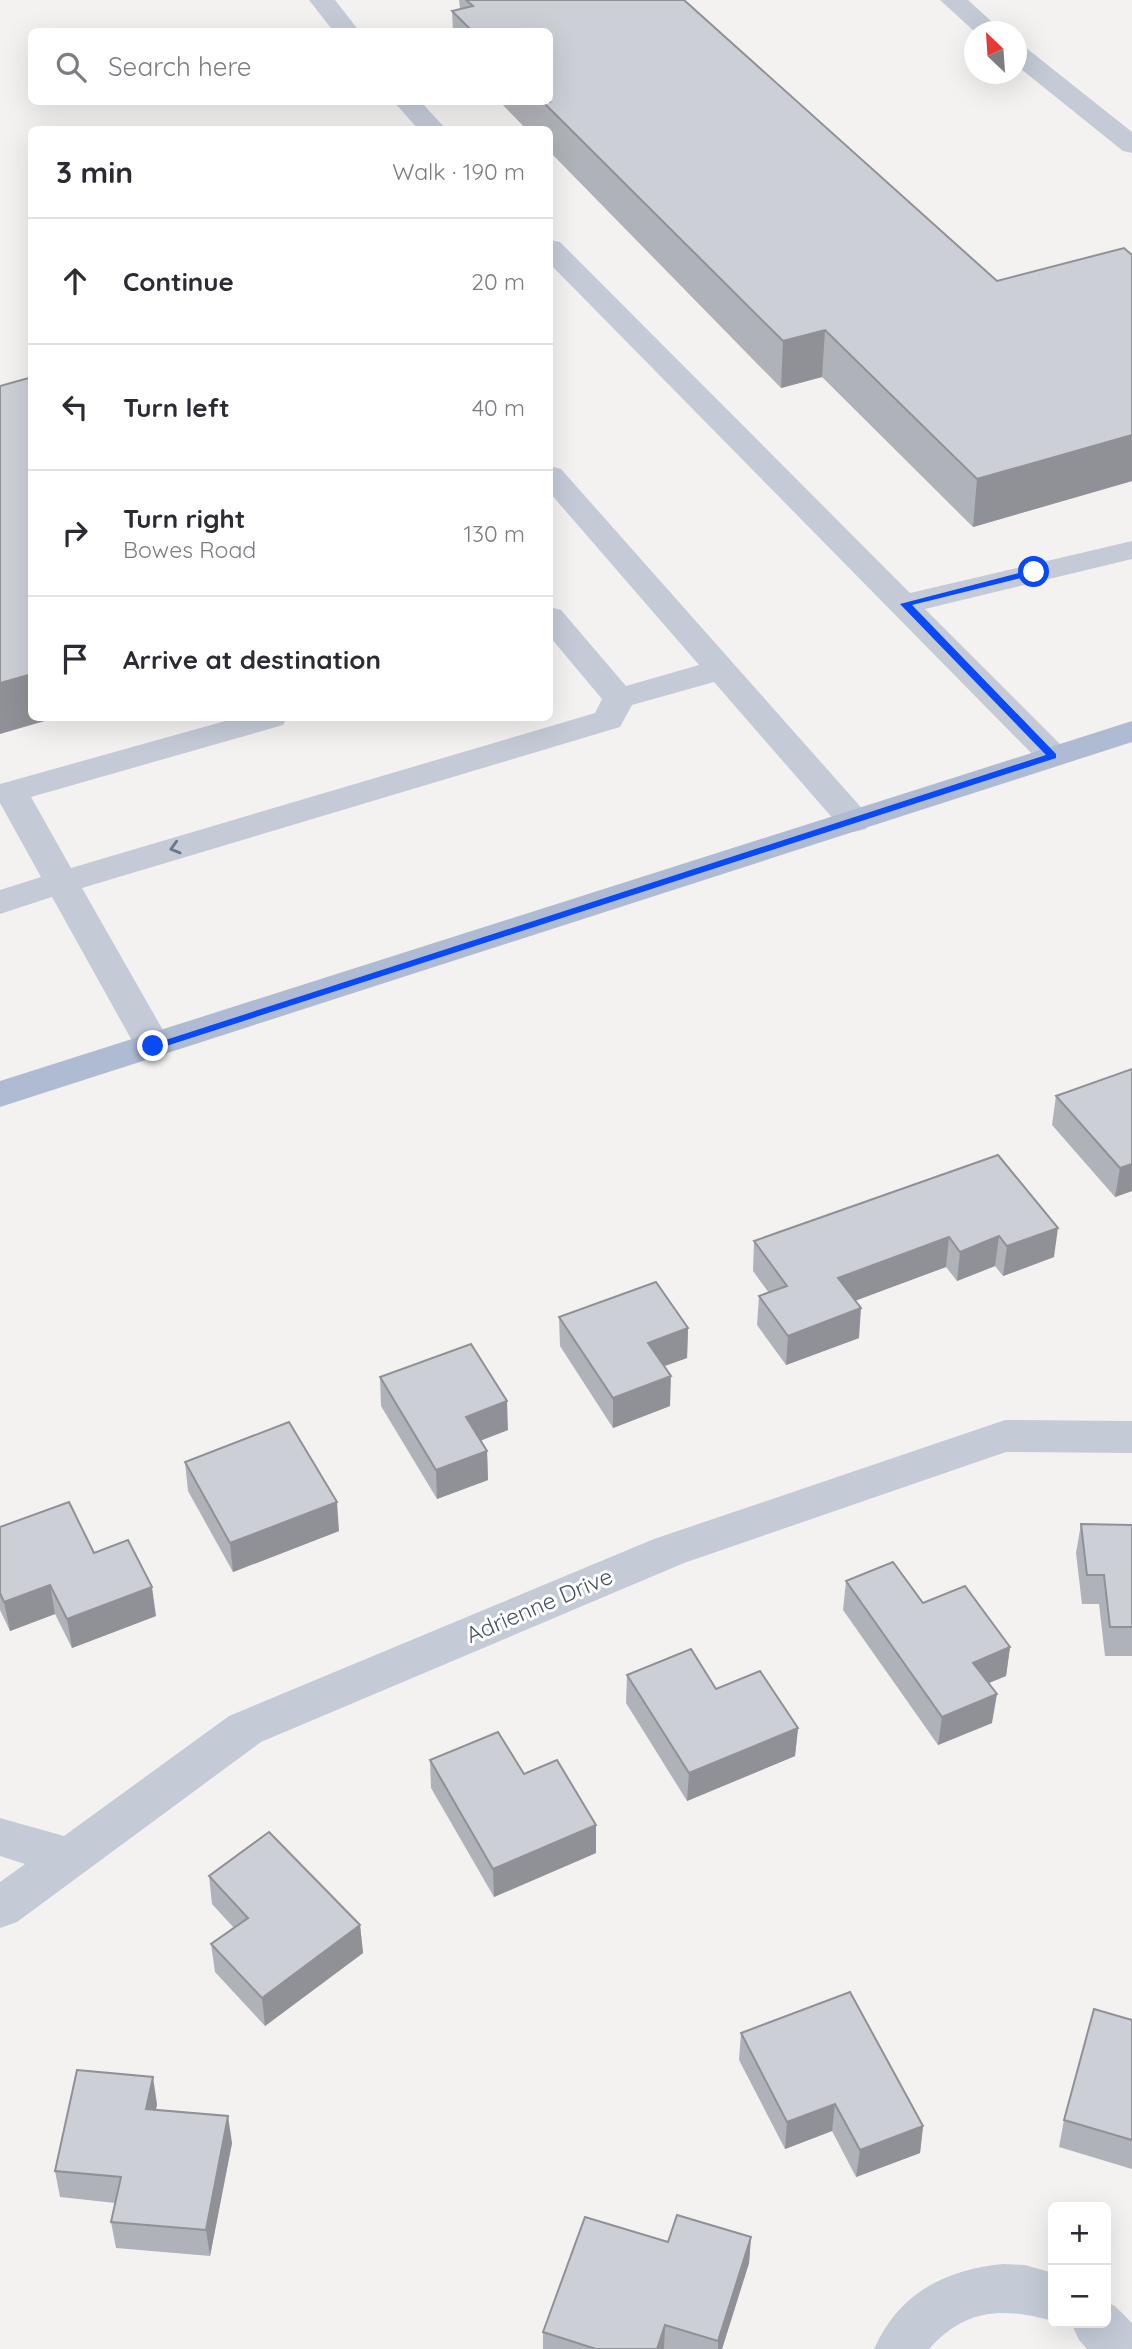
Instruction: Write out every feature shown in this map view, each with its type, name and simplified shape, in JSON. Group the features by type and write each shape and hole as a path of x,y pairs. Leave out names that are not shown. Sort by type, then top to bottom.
{"main road":[{"path":"0,1094 1132,731"}],"street":[{"path":"322,0 345,28"},
{"path":"953,0 978,21"},
{"path":"1027,60 1132,145"},
{"path":"410,105 430,126"},
{"path":"553,251 710,414 905,604 1053,756"},
{"path":"553,478 854,821"},
{"path":"905,604 1132,550"},
{"path":"554,629 619,698"},
{"path":"0,902 608,720 619,698 722,669"},
{"path":"153,1046 11,792 260,721"},
{"name":"Adrienne Drive","path":"0,1908 245,1729 669,1551 1005,1436 1132,1437"},
{"path":"0,1837 69,1857"},
{"path":"900,2349 923,2319 951,2299 985,2289 1021,2289 1048,2296"},
{"path":"1102,2328 1122,2349"}],"building":[{"path":"466,0 684,0 997,281 1124,248 1132,255 1132,435 977,479 825,330 783,341 546,105 553,105 553,28 469,28 452,11 473,6"},
{"path":"28,378 28,675 0,683 0,386"},
{"path":"1132,1069 1132,1164 1120,1168 1056,1096"},
{"path":"998,1155 1058,1228 1007,1246 999,1236 960,1252 949,1237 838,1278 861,1308 788,1336 759,1296 787,1286 754,1241"},
{"path":"656,1282 688,1328 648,1343 671,1376 613,1398 559,1317"},
{"path":"471,1344 507,1401 466,1417 487,1451 436,1470 380,1377"},
{"path":"289,1422 337,1502 230,1543 185,1462"},
{"path":"69,1502 94,1553 128,1540 152,1587 67,1619 50,1585 4,1602 0,1593 0,1527"},
{"path":"1081,1524 1132,1525 1132,1627 1110,1627 1104,1575 1087,1575"},
{"path":"893,1562 923,1603 965,1586 1010,1647 973,1663 997,1694 942,1717 846,1581"},
{"path":"691,1649 716,1689 760,1671 798,1728 689,1773 627,1675"},
{"path":"498,1732 524,1774 557,1760 596,1825 493,1869 430,1760"},
{"path":"269,1832 360,1925 262,1998 211,1944 248,1918 209,1876"},
{"path":"850,1992 923,2126 860,2150 835,2104 787,2122 741,2033"},
{"path":"1094,2009 1132,2020 1132,2140 1064,2120"},
{"path":"77,2070 153,2077 146,2109 228,2116 206,2230 111,2222 121,2177 55,2171"},
{"path":"677,2215 751,2237 718,2341 665,2325 657,2349 596,2349 543,2332 585,2217 668,2242"}],"route":[{"path":"153,1046 1053,756 905,604 1034,572"}]}
